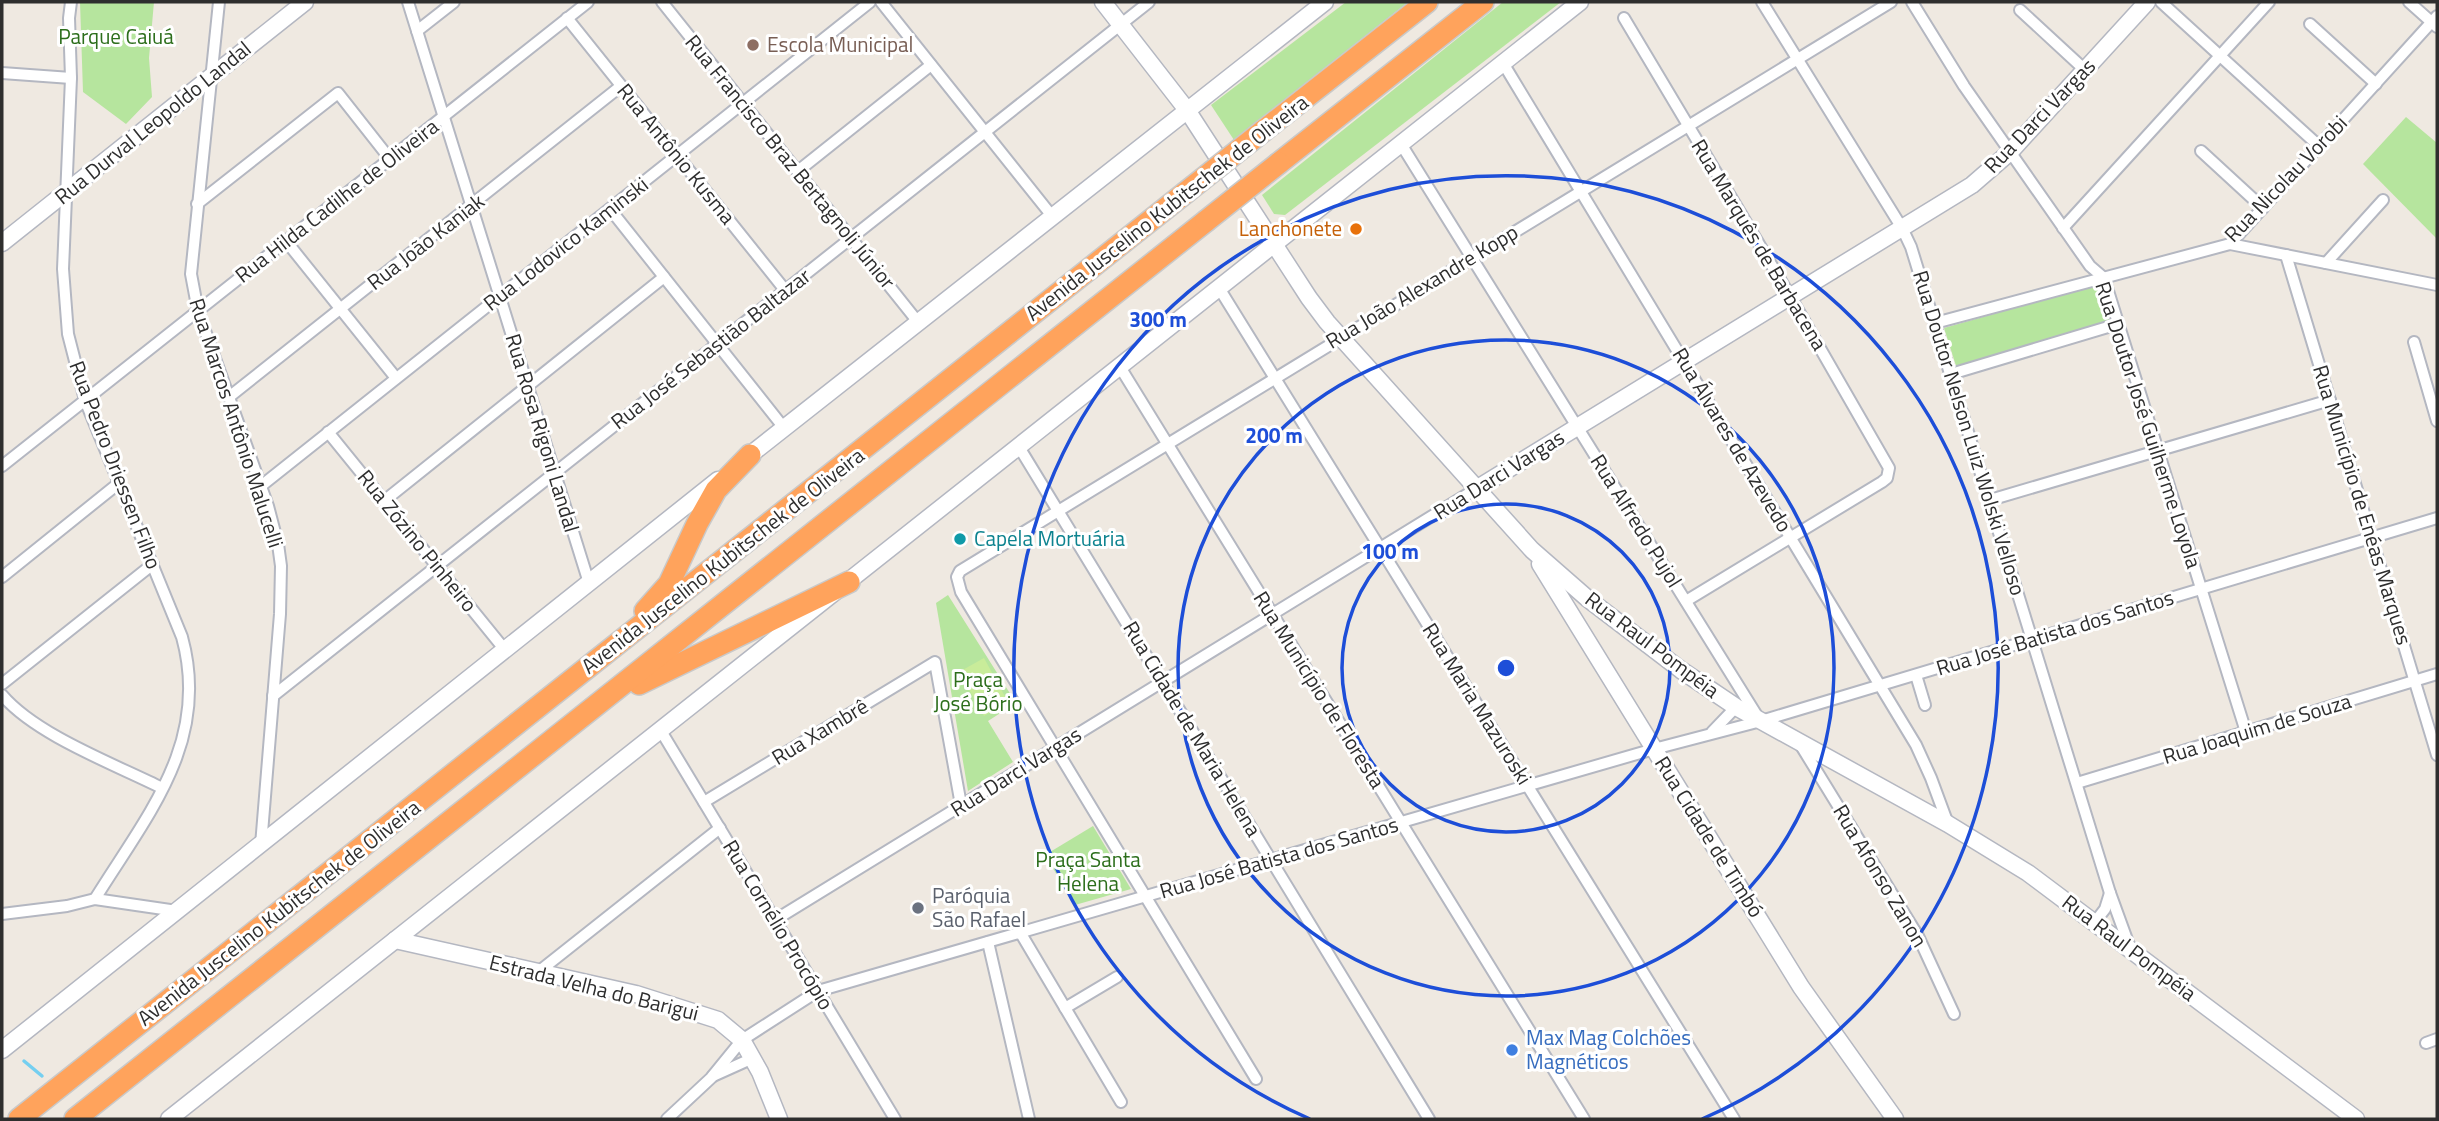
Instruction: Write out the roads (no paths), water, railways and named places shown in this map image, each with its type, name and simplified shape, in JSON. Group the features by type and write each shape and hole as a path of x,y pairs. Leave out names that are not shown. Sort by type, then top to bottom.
{"highway":[{"name":"Avenida Juscelino Kubitschek de Oliveira","path":"19,1119 1427,2"},
{"name":"Avenida Juscelino Kubitschek de Oliveira","path":"591,710 1483,2"},
{"path":"602,658 669,584 707,504 716,490 750,455"},
{"path":"75,1119 591,710 666,670 849,582"}],"main road":[{"name":"Rua Durval Leopoldo Landal","path":"2,243 305,2"},
{"name":"Rua Raul Pompéia","path":"1103,2 1186,110 1309,298 1340,337 1532,550 1584,596 1681,670 1736,707 1948,824 2028,873 2356,1119"},
{"path":"2,1051 784,428 1325,2"},
{"path":"169,1119 1580,2"},
{"name":"Rua Darci Vargas","path":"1476,489 1972,185 2010,152 2147,2"},
{"name":"Rua Cidade de Timbó","path":"1532,550 1811,1003 1895,1119"},
{"path":"1562,601 1569,592 1584,596 1587,638"},
{"name":"Estrada Velha do Barigui","path":"395,940 636,994 726,1024 742,1040 753,1058 779,1119"}],"street":[{"name":"Rua Pedro Driessen Filho","path":"71,2 71,78 63,269 65,311 73,358 85,400 182,637 190,682 187,725 182,744 162,788 95,899"},
{"name":"Rua Marcos Antônio Malucelli","path":"219,2 191,274 198,311 274,526 281,566 281,599 261,845"},
{"name":"Rua Rosa Rigoni Landal","path":"408,2 589,583"},
{"path":"417,31 454,2"},
{"name":"Rua Hilda Cadilhe de Oliveira","path":"2,466 588,2"},
{"name":"Rua Francisco Braz Bertagnoli Júnior","path":"662,2 918,322"},
{"name":"Rua Lodovico Kaminski","path":"261,485 870,2"},
{"path":"881,2 1052,216"},
{"name":"Rua José Sebastião Baltazar","path":"273,696 1149,2"},
{"name":"Rua Doutor Nelson Luiz Wolski Velloso","path":"1762,2 1902,228 1911,247 2110,893 2130,948"},
{"name":"Rua João Alexandre Kopp","path":"1055,747 961,592 957,578 964,566 1891,2"},
{"name":"Rua Doutor José Guilherme Loyola","path":"1912,2 1958,77 2010,152 2090,266 2104,278 2246,732"},
{"path":"2161,2 2319,146"},
{"path":"2063,228 2269,2"},
{"path":"2409,2 2435,22"},
{"path":"2020,10 2085,70"},
{"name":"Rua Marquês de Barbacena","path":"1624,18 1888,463 1889,473 1882,482 1791,538"},
{"name":"Rua Antônio Kusma","path":"567,19 785,290"},
{"name":"Rua Nicolau Vorobi","path":"1935,323 2230,244 2435,22"},
{"path":"2310,24 2375,84"},
{"name":"Rua Álvares de Azevedo","path":"1503,63 1880,685 1923,760 1948,824"},
{"path":"798,172 931,65"},
{"path":"2,73 71,78"},
{"name":"Rua João Kaniak","path":"229,397 621,86"},
{"path":"197,204 338,93 390,159"},
{"name":"Rua Alfredo Pujol","path":"1401,144 1760,721"},
{"path":"2201,151 2263,208"},
{"path":"2326,263 2383,200"},
{"path":"610,209 784,428"},
{"path":"286,241 396,378"},
{"path":"2230,244 2437,285"},
{"name":"Rua Município de Enéas Marques","path":"2286,255 2437,755"},
{"path":"384,501 664,277"},
{"name":"Rua Maria Mazuroski","path":"1219,288 1734,1119"},
{"path":"1951,374 2118,324"},
{"path":"2414,342 2437,421"},
{"name":"Rua Município de Floresta","path":"1119,367 1584,1119"},
{"path":"1990,500 2330,400"},
{"name":"Rua Zózino Pinheiro","path":"328,432 505,650"},
{"name":"Rua Cidade de Maria Helena","path":"1019,447 1429,1119"},
{"path":"2,577 119,483"},
{"name":"Rua Darci Vargas","path":"775,920 1476,489"},
{"name":"Rua José Batista dos Santos","path":"667,1119 711,1078 742,1040 818,991 1654,748 1760,721 2437,518"},
{"path":"1686,601 1791,538"},
{"path":"2,684 153,564"},
{"name":"Rua Xambrê","path":"704,802 935,663 961,805"},
{"path":"1916,674 1925,705"},
{"name":"Rua Joaquim de Souza","path":"2077,783 2437,674"},
{"path":"2,695 22,716 49,732 162,788"},
{"path":"1712,732 1736,707"},
{"name":"Rua Cornélio Procópio","path":"661,731 895,1119"},
{"name":"Rua Afonso Zanon","path":"1798,741 1918,936 1954,1014"},
{"path":"1055,747 1256,1079"},
{"path":"537,973 720,828"},
{"path":"2095,922 2105,909 2110,893"},
{"path":"2,914 67,906 95,899 177,911"},
{"path":"1020,932 1121,1101"},
{"path":"988,942 1029,1119"},
{"path":"1065,1008 1117,977"},
{"name":"Rua José Batista dos Santos","path":"711,1078 753,1058"}],"waterway":[{"path":"24,1061 42,1076"}],"place":[{"name":"Escola Municipal","path":"753,45"},
{"name":"Lanchonete","path":"1356,229"},
{"name":"Capela Mortuária","path":"960,539"},
{"name":"Paróquia São Rafael","path":"918,908"},
{"name":"Max Mag Colchões Magnéticos","path":"1512,1050"}],"park label":[{"name":"Parque Caiuá","path":"116,37"},
{"name":"Praça José Bório","path":"978,692"},
{"name":"Praça Santa Helena","path":"1088,872"}]}
